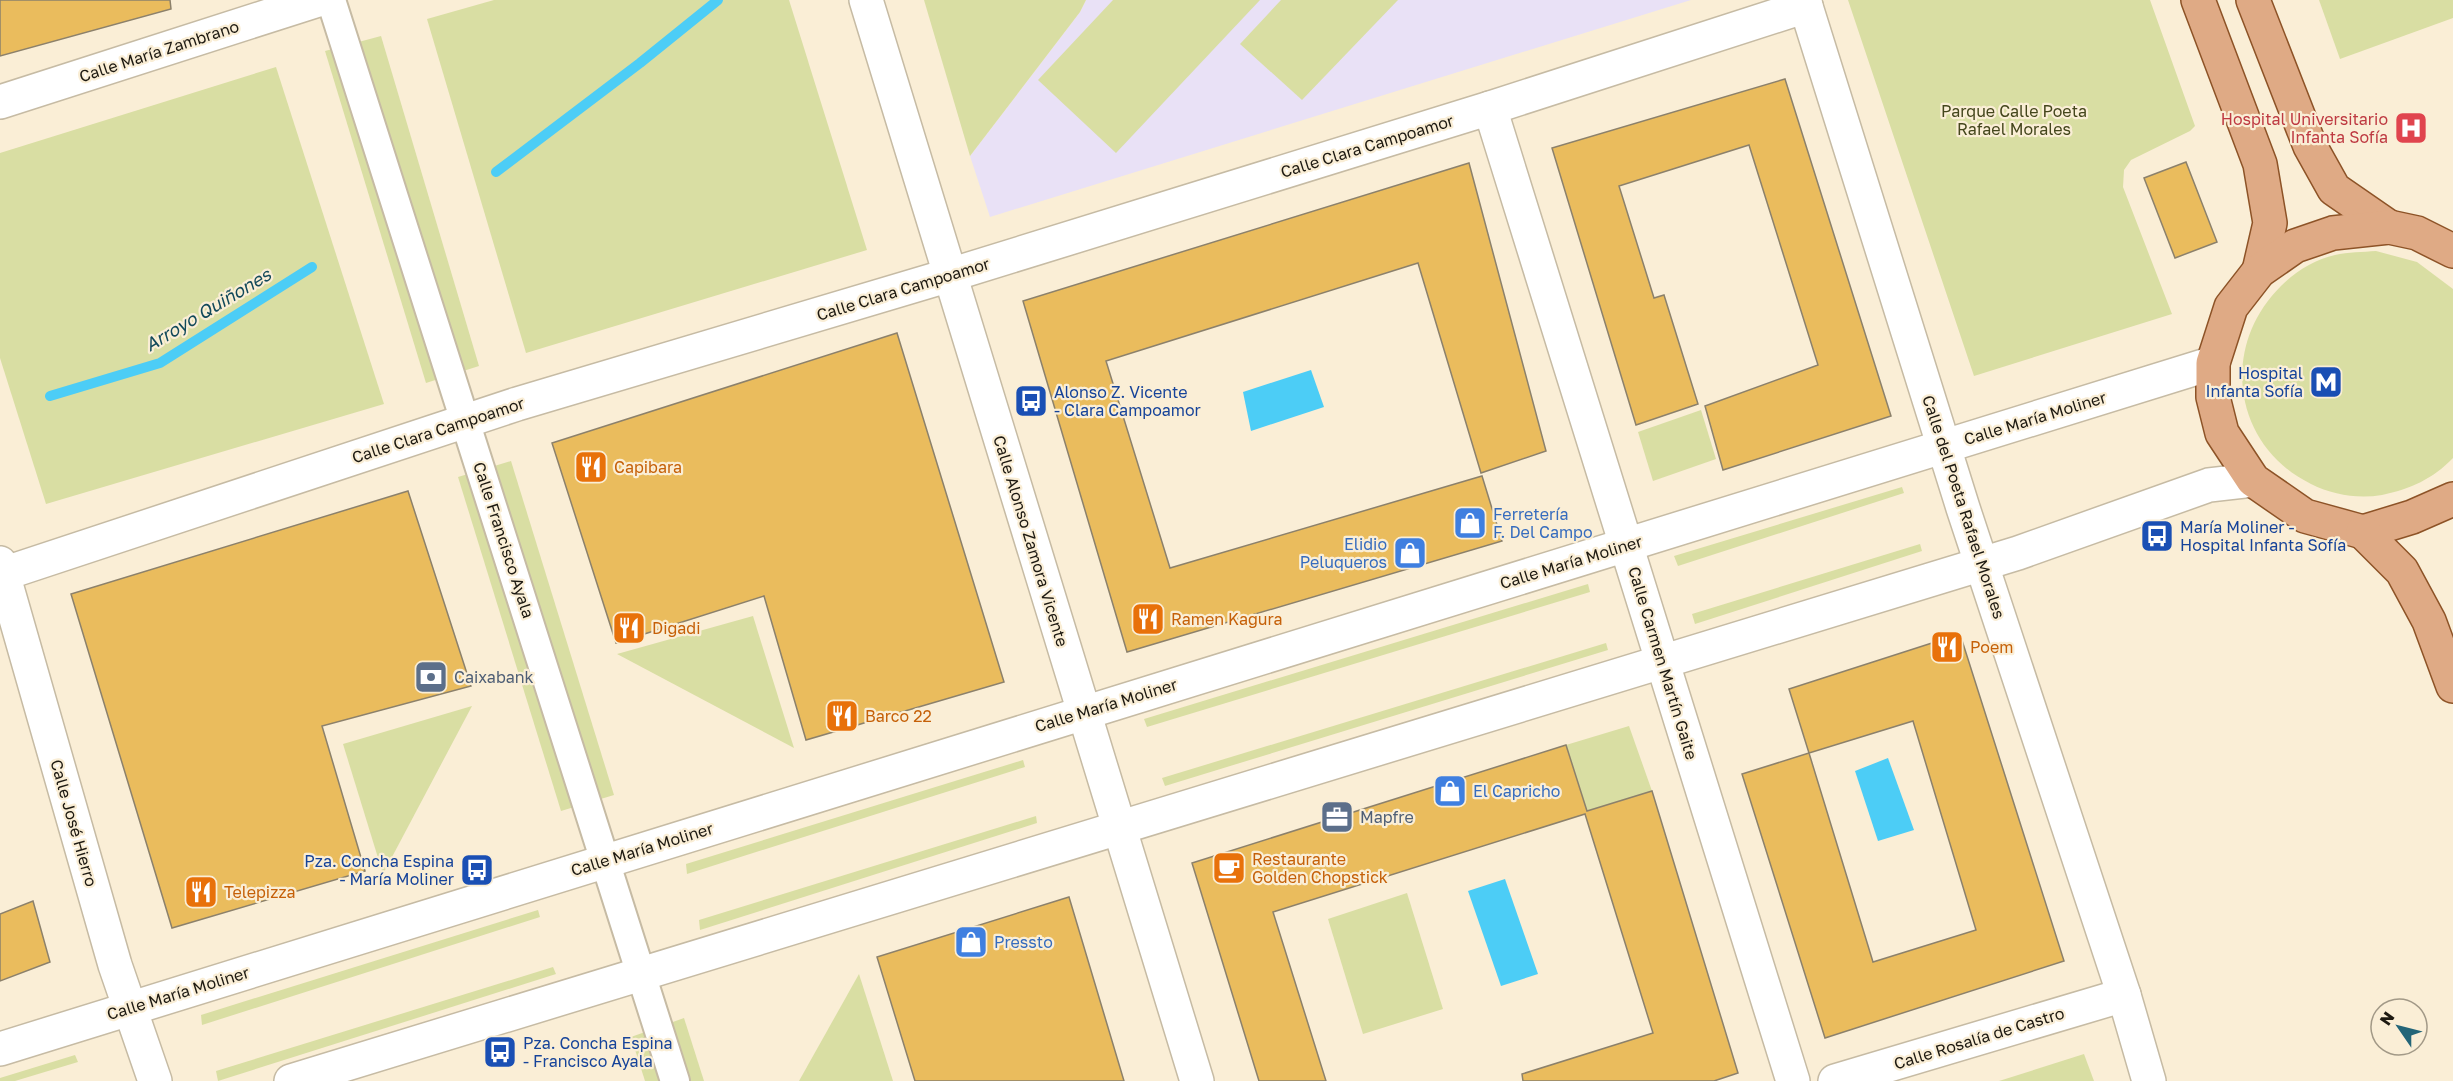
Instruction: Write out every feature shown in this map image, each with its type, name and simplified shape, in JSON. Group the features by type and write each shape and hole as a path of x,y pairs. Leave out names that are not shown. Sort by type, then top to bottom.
{"main road":[{"path":"2198,0 2260,164 2270,223 2259,271"},
{"path":"2253,0 2310,146 2334,189 2389,227"},
{"path":"2453,251 2417,233 2389,227 2332,233 2295,246 2259,271 2231,307 2213,363 2213,397 2222,433 2253,480 2305,516 2363,532 2402,571 2429,621 2453,686"},
{"path":"2363,532 2412,517 2453,499"}],"street":[{"name":"Calle María Zambrano","path":"0,102 318,0"},
{"name":"Calle Francisco Ayala","path":"331,0 675,1081"},
{"name":"Calle Alonso Zamora Vicente","path":"866,0 1197,1081"},
{"name":"Calle Clara Campoamor","path":"1,571 466,421 950,275 1490,108 1805,3"},
{"name":"Calle del Poeta Rafael Morales","path":"1805,3 1981,563 2124,995 2149,1081"},
{"name":"Calle Carmen Martín Gaite","path":"1490,108 1793,1081"},
{"name":"Calle María Moliner","path":"0,1049 2213,363"},
{"path":"291,1081 1981,563 2209,485 2253,480"},
{"name":"Calle José Hierro","path":"1,571 129,1008 155,1081"},
{"name":"Calle Rosalía de Castro","path":"1834,1081 2124,995"}],"shaded area":[{"path":"1086,0 1691,0 990,217 970,156 1080,12"}],"green space":[{"path":"494,0 789,0 867,250 526,353 427,19"},
{"path":"924,0 1086,0 1080,12 970,156"},
{"path":"1113,0 1260,0 1116,153 1038,80"},
{"path":"1281,0 1398,0 1302,100 1240,44"},
{"name":"Parque Calle Poeta Rafael Morales","path":"1848,0 2150,0 2195,126 2190,131 2131,160 2124,170 2123,187 2172,314 1974,376"},
{"path":"2319,0 2453,0 2453,18 2340,59"},
{"path":"381,36 479,366 426,383 325,51"},
{"path":"276,67 384,404 46,504 0,358 0,153"},
{"path":"2376,251 2417,262 2453,289 2453,458 2437,472 2402,490 2382,495 2355,496 2328,491 2311,484 2285,467 2265,446 2251,421 2244,394 2243,365 2249,337 2261,310 2281,286 2299,271 2328,257 2345,253"},
{"path":"1701,410 1716,459 1653,481 1638,432"},
{"path":"511,461 614,795 561,811 458,477"},
{"path":"1902,487 1904,493 1678,566 1674,556"},
{"path":"1920,544 1922,551 1695,624 1692,614"},
{"path":"1588,584 1590,592 1147,727 1144,719"},
{"path":"753,616 794,748 617,654"},
{"path":"1606,643 1608,650 1165,786 1162,778"},
{"path":"472,706 383,874 343,744"},
{"path":"1629,726 1652,791 1587,811 1566,745"},
{"path":"1023,760 1025,767 687,874 686,864"},
{"path":"1036,816 1037,823 700,930 699,920"},
{"path":"1407,893 1443,1009 1363,1034 1328,919"},
{"path":"538,910 540,917 202,1025 201,1015"},
{"path":"553,967 556,974 218,1081 216,1071"},
{"path":"859,974 893,1081 799,1081"},
{"path":"684,1018 704,1081 645,1081 631,1037"},
{"path":"2084,1054 2094,1081 1999,1081"},
{"path":"75,1055 78,1062 15,1081 0,1081 0,1078"}],"water":[{"path":"1311,370 1324,407 1251,431 1243,392"},
{"path":"1888,758 1914,830 1878,841 1855,771"},
{"path":"1505,879 1538,974 1501,986 1468,891"}],"building":[{"path":"0,0 170,0 171,9 0,56"},
{"path":"1785,79 1891,416 1723,470 1705,406 1818,365 1749,145 1619,186 1654,298 1664,295 1698,404 1636,425 1552,148"},
{"path":"2186,162 2217,242 2175,258 2144,178"},
{"path":"1469,163 1546,451 1481,473 1418,263 1106,361 1170,568 1482,476 1502,541 1127,652 1023,301"},
{"path":"897,333 1004,682 806,740 764,596 616,643 552,443"},
{"path":"408,491 471,686 322,726 365,871 172,928 71,594"},
{"path":"1960,634 2064,961 1825,1038 1742,774 1809,753 1789,689","holes":["1913,721 1976,930 1873,962 1809,753"]},
{"path":"1566,745 1587,811 1652,791 1738,1073 1714,1081 1523,1081 1522,1074 1653,1033 1585,814 1273,912 1326,1081 1259,1081 1192,863"},
{"path":"1069,897 1124,1081 915,1081 877,957"},
{"path":"33,901 50,962 0,981 0,914"}],"waterway":[{"name":"Arroyo Quiñones","path":"496,172 640,63 718,0"},
{"name":"Arroyo Quiñones","path":"50,396 160,363 312,267"}],"place":[{"name":"Hospital Universitario Infanta Sofía","path":"2411,128"},
{"name":"Hospital Infanta Sofía","path":"2326,382"},
{"name":"Alonso Z. Vicente - Clara Campoamor","path":"1031,401"},
{"name":"Capibara","path":"591,467"},
{"name":"Ferretería F. Del Campo","path":"1470,523"},
{"name":"María Moliner - Hospital Infanta Sofía","path":"2157,536"},
{"name":"Elidio Peluqueros","path":"1410,553"},
{"name":"Ramen Kagura","path":"1148,619"},
{"name":"Digadi","path":"629,628"},
{"name":"Poem","path":"1947,647"},
{"name":"Caixabank","path":"431,677"},
{"name":"Barco 22","path":"842,716"},
{"name":"El Capricho","path":"1450,791"},
{"name":"Mapfre","path":"1337,817"},
{"name":"Restaurante Golden Chopstick","path":"1229,868"},
{"name":"Pza. Concha Espina - María Moliner","path":"477,870"},
{"name":"Telepizza","path":"201,892"},
{"name":"Pressto","path":"971,942"},
{"name":"Pza. Concha Espina - Francisco Ayala","path":"500,1052"}]}
